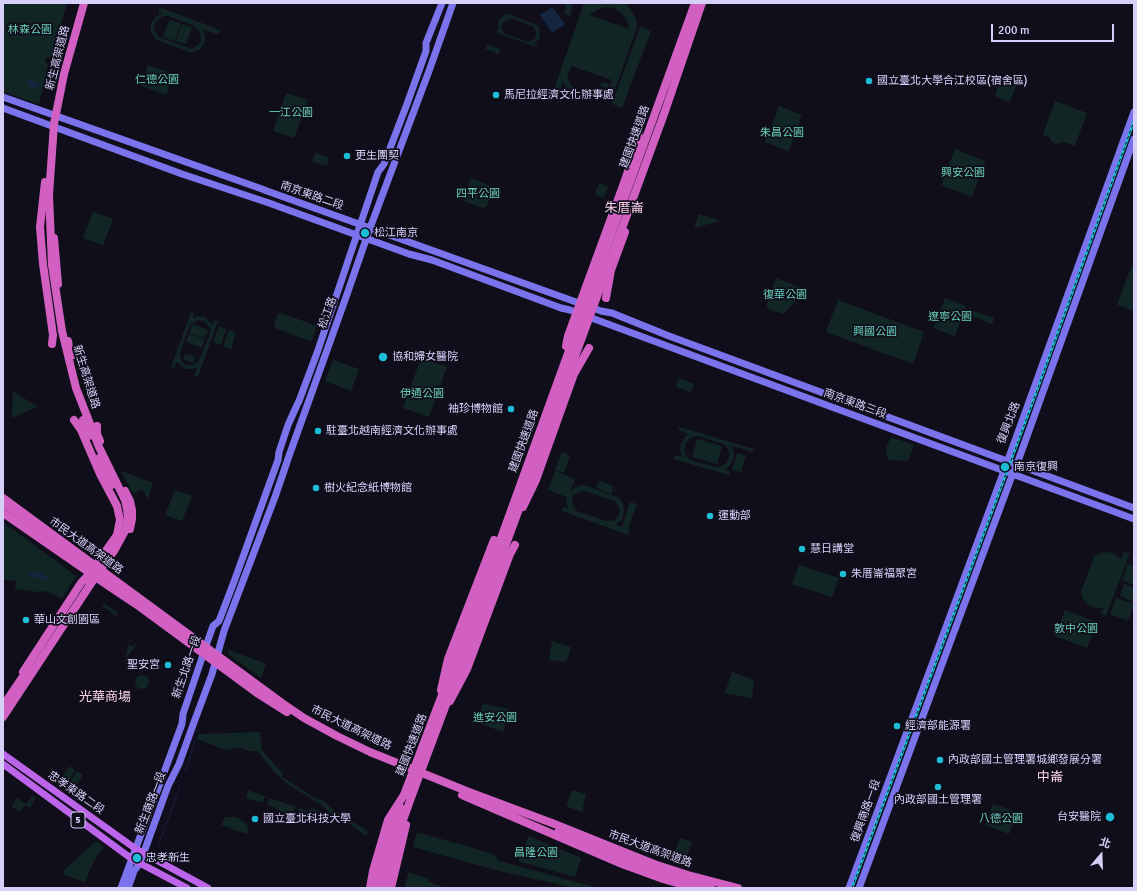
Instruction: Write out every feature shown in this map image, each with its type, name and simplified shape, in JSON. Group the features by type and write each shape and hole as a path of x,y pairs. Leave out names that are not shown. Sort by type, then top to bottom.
{"highway":[{"name":"新生高架道路","path":"3,706 117,535 123,521 121,504 82,420 68,378 55,325 46,259 48,135 53,103 66,44 79,3"},
{"name":"新生高架道路","path":"3,717 114,551 126,529 128,520 125,500 99,447 76,388 66,352 58,311 52,265 47,181 57,104 84,3"},
{"name":"建國快速道路","path":"438,716 695,3"},
{"name":"建國快速道路","path":"377,888 389,841 511,533 664,114 702,3"},
{"path":"606,298 612,270 659,135 664,114"},
{"path":"561,372 568,336 639,140 638,128"},
{"path":"47,181 40,228 44,278 53,335 52,344"},
{"path":"47,181 53,203 58,283 69,347 73,355"},
{"path":"511,533 536,480 574,374 589,348"},
{"path":"74,420 81,430 100,474 117,506 120,520 117,535"},
{"path":"97,426 97,434 130,501 132,510 132,519 129,531 114,551"},
{"name":"市民大道高架道路","path":"3,498 282,703 304,718 337,736 370,752 469,792 654,864 688,875 738,888"},
{"path":"3,503 298,718 328,736 400,768 633,862 694,885 711,888"},
{"name":"市民大道高架道路","path":"3,513 140,607 257,693 330,738 385,764 566,840 663,879 694,885"},
{"path":"438,716 448,659 494,540"},
{"path":"438,716 467,669 510,554 515,545"},
{"path":"11,712 22,693 85,599 105,564"},
{"path":"3,701 81,583 93,569"},
{"path":"479,794 488,803"},
{"path":"370,888 373,871 388,820 408,795"},
{"path":"391,888 408,795"},
{"name":"建國快速道路","path":"385,888 408,795"},
{"path":"694,885 728,888"}],"main road":[{"name":"松江路","path":"219,621 278,460 278,452 300,401 358,236 362,217 378,172 384,164 409,98 426,51 426,43 442,3"},
{"name":"松江路","path":"216,659 224,637 224,631 284,472 366,238 453,3"},
{"name":"南京東路二段","path":"3,97 573,300"},
{"name":"南京東路二段","path":"3,108 133,156 358,236 432,260 570,310"},
{"name":"復興北路","path":"904,741 1134,112"},
{"name":"復興北路","path":"913,741 1017,464 1134,140"},
{"name":"南京東路三段","path":"573,300 601,311 612,313 895,420 1134,508"},
{"name":"南京東路三段","path":"570,310 1134,519"},
{"name":"新生北路一段","path":"182,724 183,714 204,650 213,626 219,621"},
{"name":"新生南路一段","path":"128,888 134,871 144,854 168,786 179,764 216,659"},
{"name":"新生南路一段","path":"122,888 182,724"},
{"name":"復興南路一段","path":"849,888 904,741"},
{"name":"復興南路一段","path":"859,888 913,741"},
{"name":"忠孝東路二段","path":"3,754 136,849"},
{"name":"忠孝東路二段","path":"3,764 132,858"},
{"name":"5","path":"136,849 208,888"},
{"name":"5","path":"132,858 187,888"}],"green space":[{"name":"林森公園","path":"3,3 67,4 51,56 46,58 45,61 48,65 39,104 3,92"},
{"path":"559,3 567,3 573,6 570,16 564,14 566,5"},
{"path":"584,3 626,3 636,19 637,27 614,92 606,97 589,100 577,96 566,87 563,82 560,89 555,87","holes":["607,7 614,8 622,14 627,20 629,29 589,15 599,9","571,66 612,80 609,88 603,92 590,95 583,94 571,85 567,78"]},
{"path":"159,7 220,30 218,35 203,29 205,37 204,44 200,49 192,53 155,39 151,32 151,23 162,13 158,11","holes":["163,16 168,16 195,26 200,32 201,40 199,44 192,49 159,37 155,31 154,24"]},
{"path":"506,14 535,24 539,27 540,37 534,44 537,45 536,47 495,32 495,30 498,31 498,23","holes":["511,18 534,27 536,32 535,39 528,42 504,33 501,27 503,22"]},
{"path":"170,19 181,24 175,41 163,37"},
{"path":"182,24 192,27 186,44 176,41"},
{"path":"640,27 651,31 622,108 612,104"},
{"path":"487,44 500,49 499,54 485,49"},
{"name":"仁德公園","path":"148,65 173,74 166,95 141,86"},
{"path":"1001,78 1017,83 1010,102 995,96"},
{"path":"602,82 609,84 607,89 600,86"},
{"name":"一江公園","path":"286,93 308,100 294,138 273,131"},
{"path":"1055,101 1087,113 1075,146 1064,142 1056,144 1051,141 1049,137 1043,135"},
{"name":"朱昌公園","path":"779,106 802,115 789,151 765,142"},
{"name":"興安公園","path":"955,149 985,161 972,197 941,185"},
{"path":"315,153 329,158 327,166 312,161"},
{"name":"四平公園","path":"471,178 494,187 487,206 484,208 463,201"},
{"path":"599,183 608,187 604,198 595,194"},
{"path":"93,212 113,219 103,245 83,238"},
{"path":"699,214 720,221 694,228"},
{"path":"1131,267 1134,267 1134,305 1132,310 1117,305"},
{"name":"復華公園","path":"776,278 807,290 783,314 766,308"},
{"name":"遼寧公園","path":"945,298 966,306 955,336 933,328"},
{"name":"興國公園","path":"838,300 924,332 913,364 826,332"},
{"path":"971,310 994,318 992,324 969,315"},
{"path":"191,312 194,313 193,318 200,316 205,317 212,325 214,320 218,321 198,377 194,376 197,368 186,369 177,361 174,369 171,367","holes":["198,320 203,321 210,328 210,333 199,361 194,365 184,364 181,360 180,352 190,325"]},
{"path":"281,313 317,326 312,340 310,341 275,328 274,325 278,314"},
{"path":"192,324 208,330 205,338 189,333"},
{"path":"219,326 226,329 221,345 213,342"},
{"path":"229,330 236,332 231,349 223,346"},
{"path":"189,334 205,339 202,348 186,342"},
{"path":"185,354 195,357 193,363 183,359"},
{"name":"伊通公園","path":"421,358 447,367 429,417 403,408"},
{"path":"333,360 359,369 351,391 325,381"},
{"path":"679,378 694,384 691,392 676,387"},
{"path":"13,391 21,396 37,407 12,418"},
{"path":"679,427 754,449 753,452 732,446 734,453 733,459 725,470 730,471 729,475 673,459 675,455 682,457 680,449 681,443 689,434 678,430","holes":["694,436 699,436 726,446 730,455 726,464 719,467 714,467 688,458 684,451 685,445 689,439"]},
{"path":"891,437 914,445 908,461 888,460 886,448"},
{"path":"697,439 722,446 717,464 692,457"},
{"path":"562,452 570,456 564,473 555,470"},
{"path":"737,453 746,456 741,472 732,470"},
{"path":"121,471 153,483 148,499 142,489 133,494"},
{"path":"555,471 575,479 570,492 576,487 582,485 619,498 623,503 624,512 622,520 616,525 622,527 630,502 637,504 628,529 630,530 628,535 562,511 563,507 568,508 567,497 548,490","holes":["580,491 585,491 615,501 620,510 618,517 613,521 606,521 577,511 574,508 572,500 573,496"]},
{"path":"599,481 614,486 611,494 596,488"},
{"path":"175,490 192,496 182,521 165,515"},
{"path":"3,522 76,576 62,599 52,593 43,591 37,592 15,589 16,581 4,580 3,587"},
{"path":"1107,552 1115,554 1121,559 1124,552 1130,553 1106,616 1101,614 1104,608 1097,608 1089,605 1083,599 1081,592 1094,557 1100,553"},
{"path":"1128,564 1134,566 1134,585 1122,580"},
{"path":"799,565 839,578 832,597 792,584"},
{"path":"1124,584 1134,588 1134,602 1120,596"},
{"path":"1116,598 1134,604 1128,621 1110,614"},
{"path":"104,603 118,613 116,616 102,606"},
{"name":"敦中公園","path":"1065,610 1097,622 1087,648 1055,636"},
{"path":"134,619 129,645 134,646 135,643 137,644 127,657 128,659 126,663 125,661"},
{"path":"552,641 571,647 566,662 549,660"},
{"path":"229,650 266,664 261,678 228,654"},
{"path":"732,672 754,680 752,698 725,693"},
{"path":"139,675 145,675 149,679 149,685 145,689 139,689 135,685 135,679"},
{"name":"進安公園","path":"483,704 509,709 503,732 476,722"},
{"path":"260,732 262,750 283,774 281,776 318,800 321,799 336,812 368,831 366,836 330,813 319,803 289,785 273,771 258,751 249,751 238,747 226,750 197,739 198,734"},
{"path":"69,766 75,770 67,783 61,779"},
{"path":"77,771 83,775 75,788 69,784"},
{"path":"248,790 265,796 263,803 246,798"},
{"path":"572,790 586,794 582,812 566,806"},
{"path":"32,796 36,798 30,808 25,805 20,812 12,807 17,798 26,804"},
{"path":"269,798 296,807 292,817 267,804"},
{"name":"八德公園","path":"993,804 1017,812 1009,834 985,825"},
{"path":"299,808 309,812 311,808 322,812 320,816 312,815 307,822 296,818"},
{"path":"225,817 238,818 249,827 247,834 221,825"},
{"path":"417,832 493,854 499,861 598,888 575,888 499,871 413,847"},
{"name":"昌隆公園","path":"529,836 581,858 575,877 518,861"},
{"path":"680,838 692,842 685,862 673,858"},
{"path":"96,841 104,847 93,863 86,880 84,882 64,875 63,871"},
{"path":"409,872 429,879 428,882 448,888 404,888"}],"water":[{"path":"552,7 565,24 552,33 540,15"},
{"path":"28,79 39,83 38,87 35,88 28,86"},
{"path":"31,571 45,575 47,579 44,580 29,576"}],"waterway":[{"path":"185,771 195,742"},
{"path":"158,846 180,787"}],"railway":[{"path":"852,888 1035,396 1134,121"}],"place":[{"name":"國立臺北大學合江校區(宿舍區)","path":"869,81"},
{"name":"馬尼拉經濟文化辦事處","path":"496,95"},
{"name":"更生團契","path":"347,156"},
{"name":"松江南京","path":"365,233"},
{"name":"協和婦女醫院","path":"383,357"},
{"name":"袖珍博物館","path":"511,409"},
{"name":"駐臺北越南經濟文化辦事處","path":"318,431"},
{"name":"南京復興","path":"1005,467"},
{"name":"樹火紀念紙博物館","path":"316,488"},
{"name":"運動部","path":"710,516"},
{"name":"慧日講堂","path":"802,549"},
{"name":"朱厝崙福聚宮","path":"843,574"},
{"name":"華山文創園區","path":"26,620"},
{"name":"聖安宮","path":"168,665"},
{"name":"經濟部能源署","path":"897,726"},
{"name":"內政部國土管理署城鄉發展分署","path":"940,760"},
{"name":"內政部國土管理署","path":"938,787"},
{"name":"台安醫院","path":"1110,817"},
{"name":"國立臺北科技大學","path":"255,819"},
{"name":"忠孝新生","path":"137,858"}],"district":[{"name":"朱厝崙","path":"624,209"},
{"name":"光華商場","path":"105,698"},
{"name":"中崙","path":"1050,778"}]}
